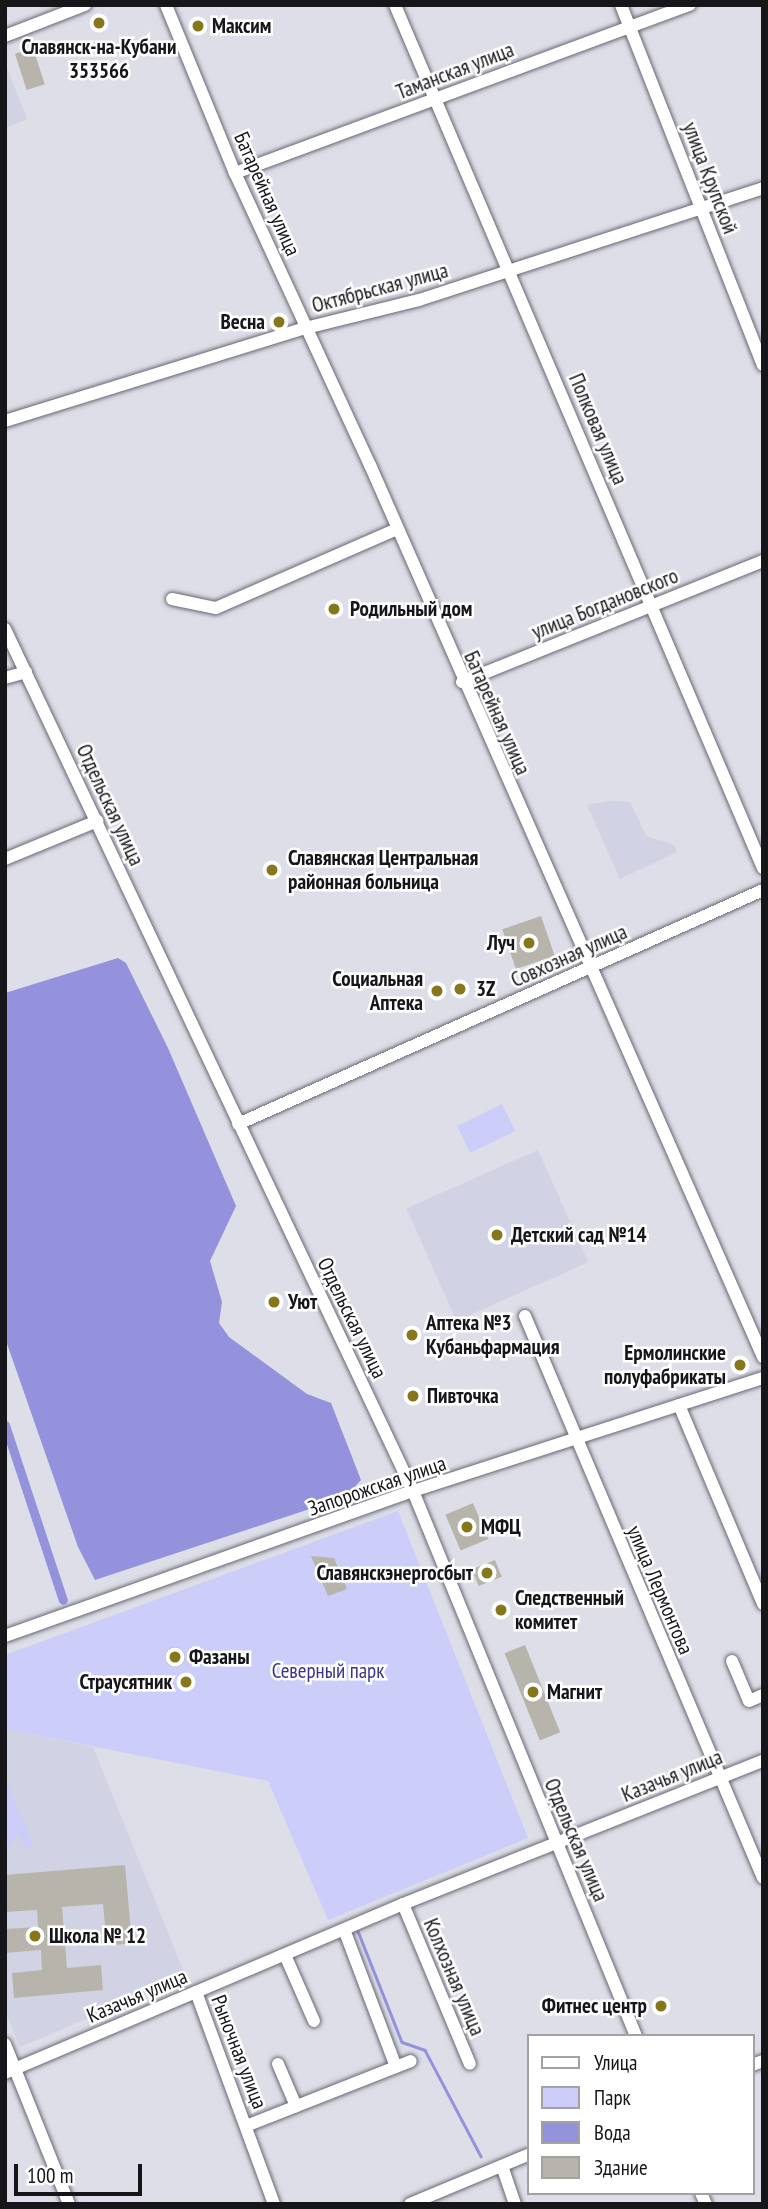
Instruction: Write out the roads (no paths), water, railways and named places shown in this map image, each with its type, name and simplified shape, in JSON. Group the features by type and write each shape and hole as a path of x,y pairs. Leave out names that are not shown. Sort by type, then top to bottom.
{"street":[{"path":"5,36 53,11 85,5"},
{"name":"Батарейная улица","path":"166,5 235,173 397,529 589,969 763,1357"},
{"name":"Полковая улица","path":"395,5 763,869"},
{"name":"улица Крупской","path":"621,5 763,365"},
{"name":"Таманская улица","path":"235,173 690,5"},
{"name":"Октябрьская улица","path":"5,421 306,328 510,270 763,188"},
{"path":"172,599 216,608 397,529"},
{"name":"улица Богдановского","path":"463,682 763,561"},
{"name":"Отдельская улица","path":"5,629 412,1491 635,2034"},
{"path":"5,678 26,672"},
{"path":"5,859 97,821"},
{"name":"Совхозная улица","path":"238,1124 763,890"},
{"name":"улица Лермонтова","path":"525,1316 574,1439 763,1878"},
{"name":"Запорожская улица","path":"5,1636 412,1491 763,1378"},
{"path":"679,1405 763,1604"},
{"path":"732,1661 749,1701 763,1695"},
{"name":"Казачья улица","path":"10,2071 345,1932 402,1904 763,1761"},
{"name":"Колхозная улица","path":"402,1904 470,2064"},
{"path":"345,1932 396,2067"},
{"path":"285,1955 314,2021"},
{"name":"Рыночная улица","path":"195,1992 274,2204"},
{"path":"5,2044 10,2071 69,2204"},
{"name":"Рыночная улица","path":"246,2126 411,2061"},
{"name":"Рыночная улица","path":"278,2064 296,2106"},
{"path":"410,2204 526,2156"},
{"path":"502,2166 515,2204"}],"water":[{"path":"118,958 126,963 168,1048 236,1206 210,1261 222,1302 219,1323 229,1337 307,1394 331,1403 361,1480 346,1497 95,1580 78,1547 5,1338 5,993"}],"waterway":[{"path":"5,1425 63,1600"},
{"path":"358,1931 402,2042 425,2050 481,2156"}],"place":[{"name":"Славянск-на-Кубани 353566","path":"99,23"},
{"name":"Максим","path":"198,26"},
{"name":"Весна","path":"279,322"},
{"name":"Родильный дом","path":"334,609"},
{"name":"Славянская Центральная районная больница","path":"272,870"},
{"name":"Луч","path":"529,943"},
{"name":"3Z","path":"460,989"},
{"name":"Социальная Аптека","path":"437,991"},
{"name":"Детский сад №14","path":"497,1235"},
{"name":"Уют","path":"274,1302"},
{"name":"Аптека №3 Кубаньфармация","path":"412,1335"},
{"name":"Ермолинские полуфабрикаты","path":"740,1365"},
{"name":"Пивточка","path":"413,1396"},
{"name":"МФЦ","path":"467,1527"},
{"name":"Славянскэнергосбыт","path":"487,1573"},
{"name":"Следственный комитет","path":"501,1610"},
{"name":"Фазаны","path":"175,1657"},
{"name":"Страусятник","path":"186,1682"},
{"name":"Магнит","path":"533,1692"},
{"name":"Школа № 12","path":"35,1936"},
{"name":"Фитнес центр","path":"661,2006"}],"park label":[{"name":"Северный парк","path":"328,1671"}]}
